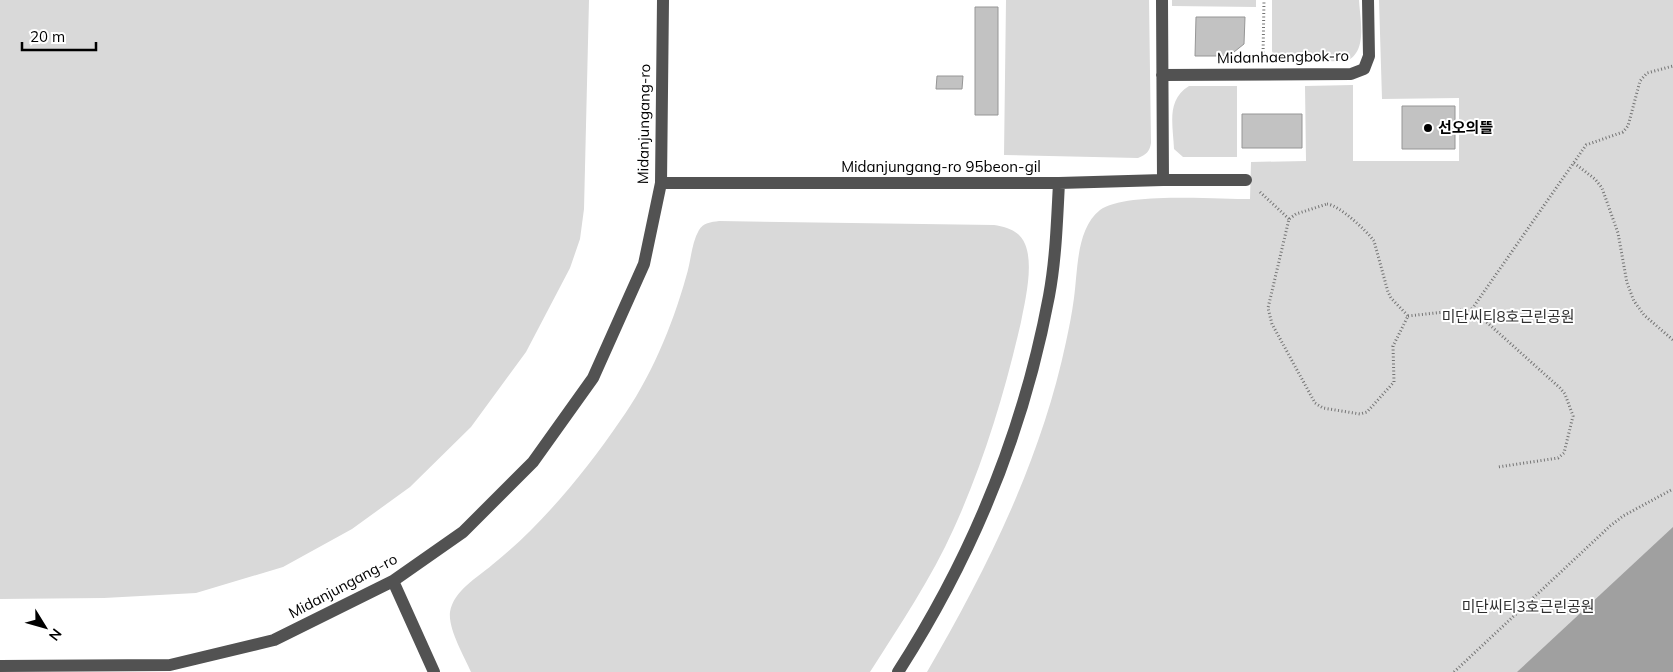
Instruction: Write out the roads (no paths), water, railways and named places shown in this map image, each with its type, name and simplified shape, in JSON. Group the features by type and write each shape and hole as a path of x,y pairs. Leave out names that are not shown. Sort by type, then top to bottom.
{"street":[{"name":"Midanjungang-ro","path":"0,666 170,665 274,640 393,581 463,532 533,462 593,378 644,264 661,183 663,0"},
{"path":"1162,0 1163,180"},
{"name":"Midanhaengbok-ro","path":"1162,75 1351,74 1364,69 1369,56 1368,0"},
{"path":"1059,183 1246,180"},
{"name":"Midanjungang-ro 95beon-gil","path":"661,183 1059,183 1055,249 1049,294 1028,389 1010,448 990,499 967,549 923,633 898,672"},
{"path":"393,581 434,672"}],"place":[{"name":"선오의뜰","path":"1428,128"}],"park label":[{"name":"미단씨티8호근린공원","path":"1508,317"},
{"name":"미단씨티3호근린공원","path":"1528,607"}]}
